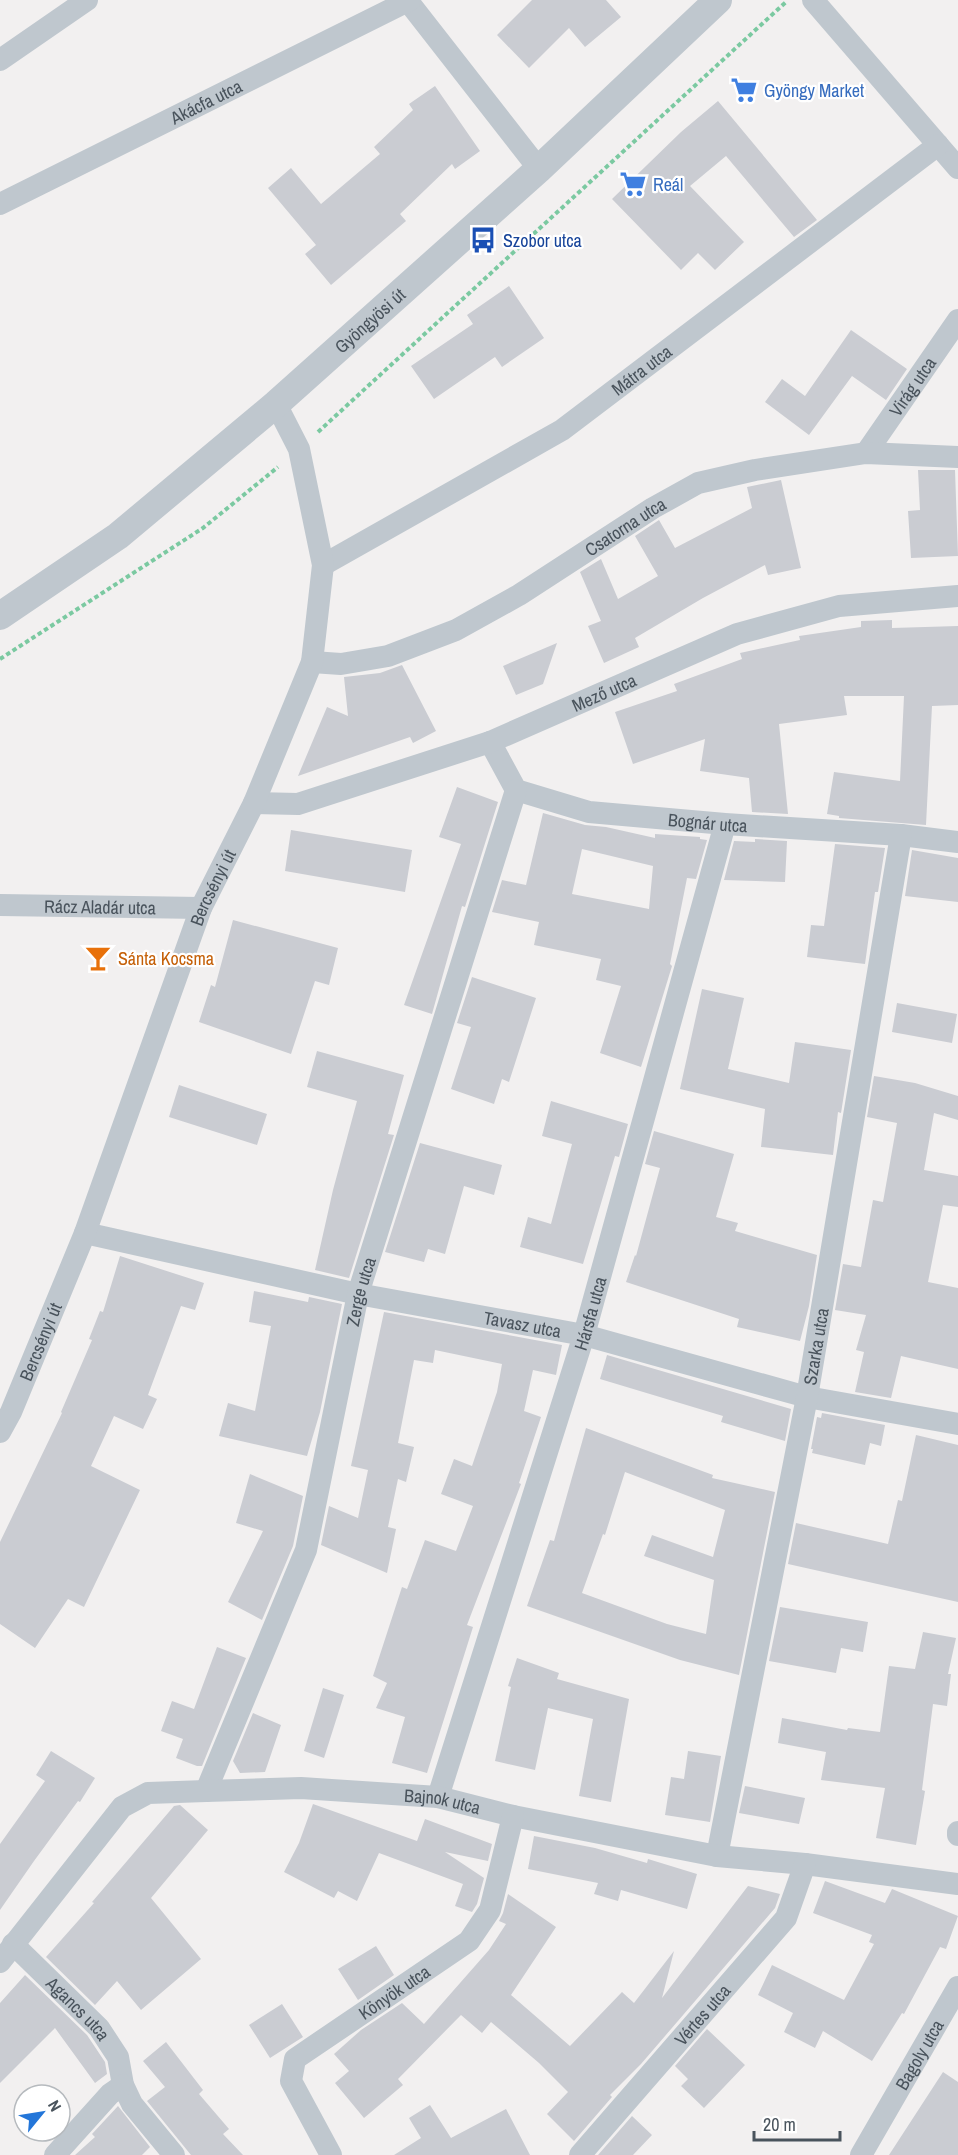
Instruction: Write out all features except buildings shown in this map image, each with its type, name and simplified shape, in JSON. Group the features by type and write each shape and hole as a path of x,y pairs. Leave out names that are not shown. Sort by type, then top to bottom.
{"street":[{"path":"0,60 87,0"},
{"path":"408,0 539,169"},
{"name":"Akácfa utca","path":"0,204 408,0"},
{"name":"Gyöngyösi út","path":"0,616 118,536 276,404 539,169 718,0"},
{"path":"813,0 958,168"},
{"name":"Mátra utca","path":"323,565 562,430 938,145"},
{"name":"Virág utca","path":"867,453 958,320"},
{"name":"Bercsényi út","path":"0,1432 6,1410 85,1233 201,908 254,803 312,662 323,565 299,449 276,404"},
{"name":"Csatorna utca","path":"312,662 340,664 388,656 456,630 519,595 653,508 698,483 755,470 867,453 958,457"},
{"name":"Mező utca","path":"254,803 298,804 489,742 738,634 839,606 958,596"},
{"path":"489,742 516,790"},
{"name":"Bognár utca","path":"516,790 589,812 725,824 901,835 958,842"},
{"name":"Zerge utca","path":"206,1791 306,1550 358,1294 516,790"},
{"name":"Hársfa utca","path":"438,1797 584,1335 725,824"},
{"name":"Szarka utca","path":"717,1856 807,1397 901,835"},
{"name":"Rácz Aladár utca","path":"0,905 201,908"},
{"name":"Tavasz utca","path":"85,1233 358,1294 584,1335 807,1397 958,1424"},
{"name":"Bajnok utca","path":"7,1953 122,1807 148,1793 301,1788 438,1797 513,1816 717,1856 805,1864 958,1884"},
{"name":"Könyök utca","path":"331,2155 291,2081 295,2059 469,1941 490,1910 513,1816"},
{"name":"Vértes utca","path":"580,2155 786,1918 805,1864"},
{"name":"Agancs utca","path":"7,1953 99,2028 118,2057 123,2085 132,2104 174,2155"},
{"name":"Bagoly utca","path":"861,2155 958,1987"},
{"path":"55,2155 110,2094 123,2085"}],"path":[{"path":"0,658 203,528 299,449 789,0"}],"place":[{"name":"Gyöngy Market","path":"744,90"},
{"name":"Reál","path":"633,184"},
{"name":"Szobor utca","path":"483,240"},
{"name":"Sánta Kocsma","path":"98,958"}]}
